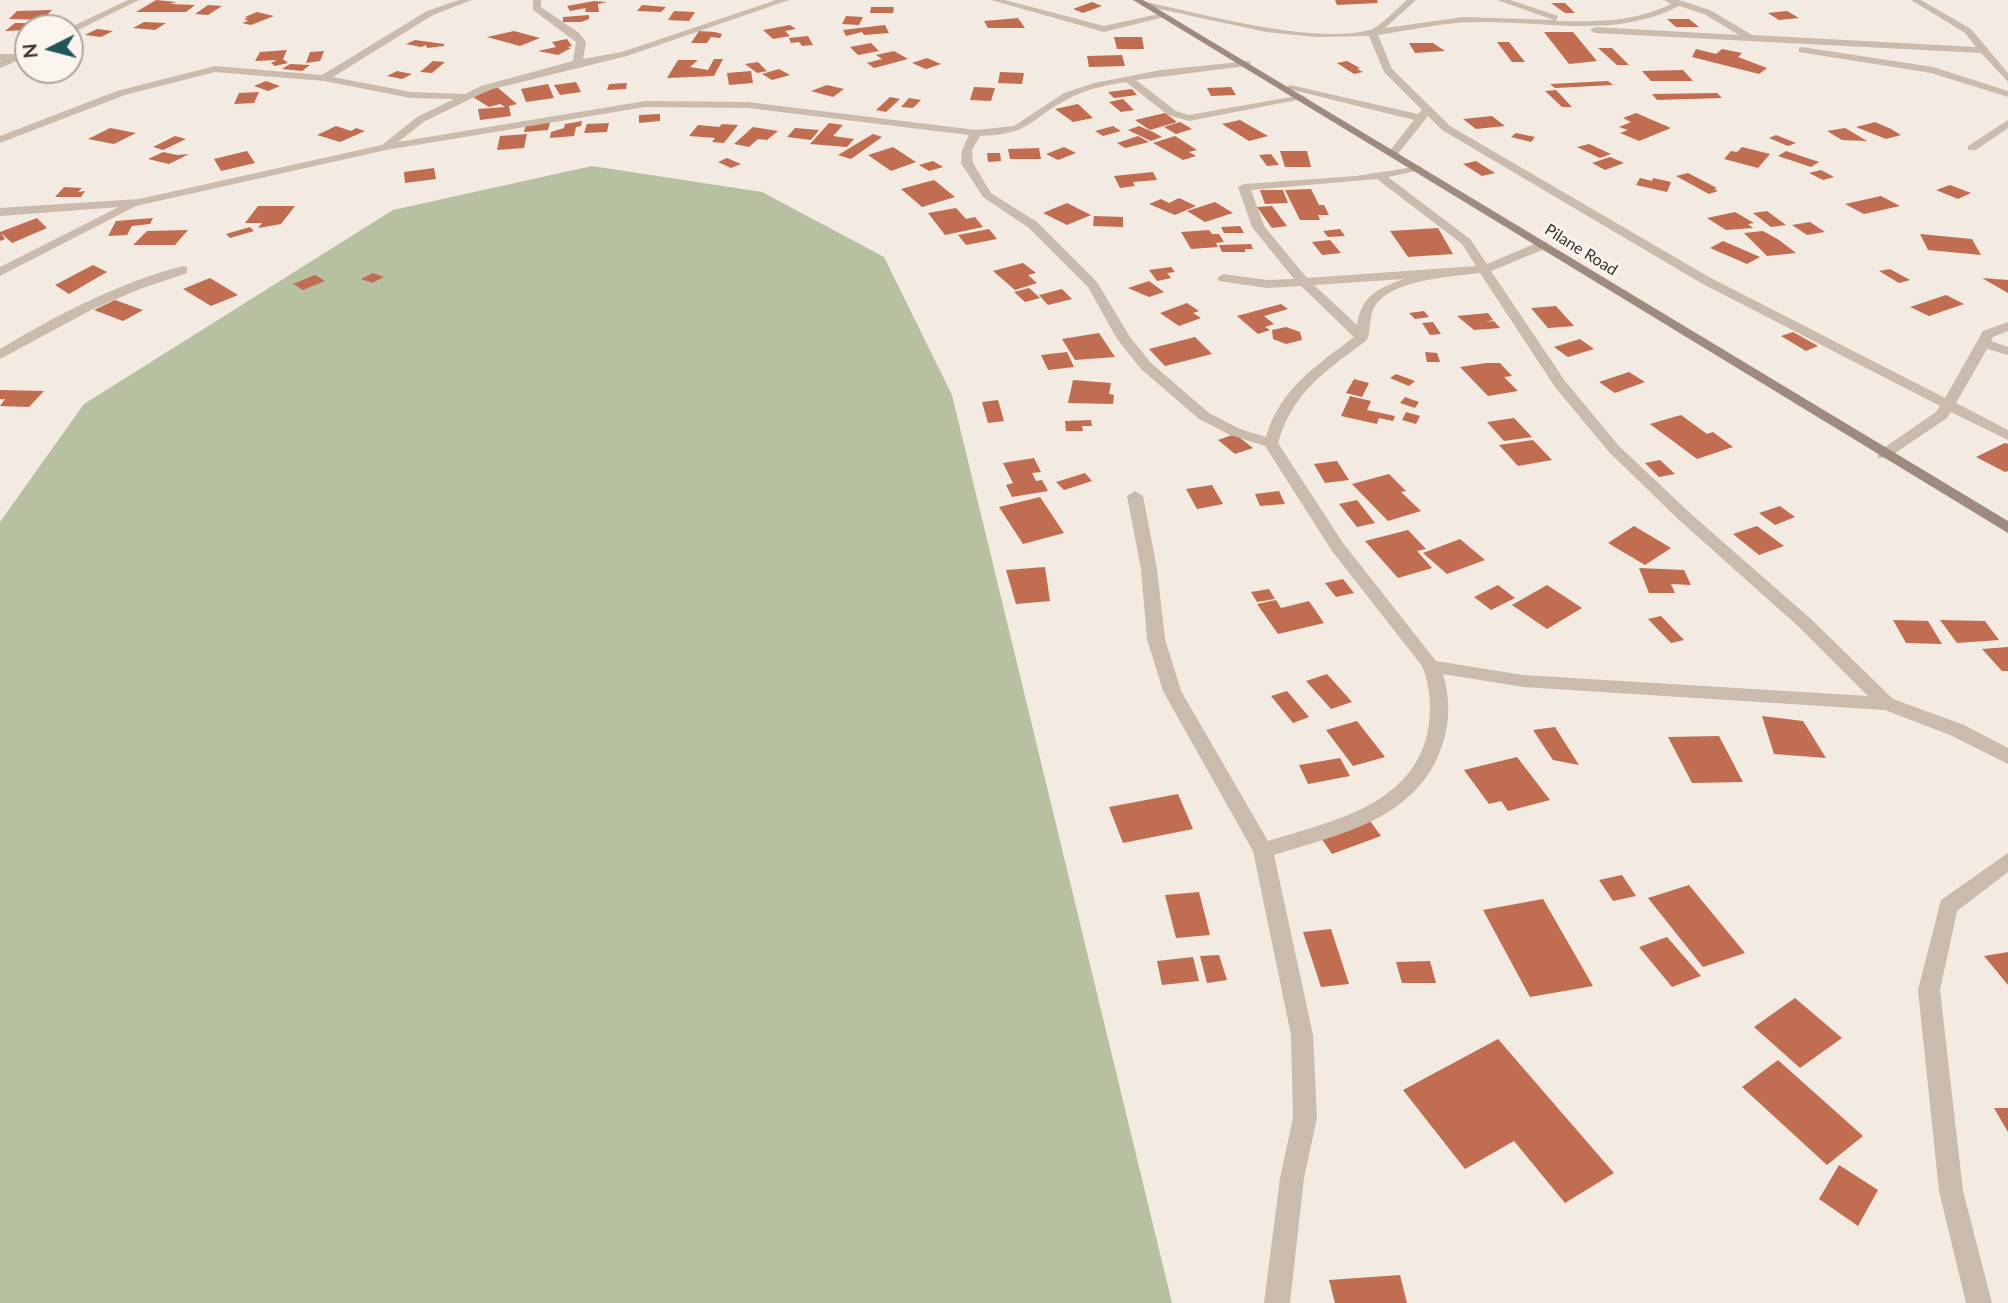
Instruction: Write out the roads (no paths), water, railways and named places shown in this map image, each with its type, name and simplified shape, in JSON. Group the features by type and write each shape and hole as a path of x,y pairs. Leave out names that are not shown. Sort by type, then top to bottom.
{"main road":[{"name":"Pilane Road","path":"1142,2 2008,528"}],"street":[{"path":"84,24 135,0"},
{"path":"324,78 429,12 468,0"},
{"path":"537,0 536,8 576,35 581,42 578,62"},
{"path":"386,147 421,120 463,96 578,62 624,54 785,0"},
{"path":"995,0 1104,29 1163,16"},
{"path":"1373,34 1412,0"},
{"path":"1501,0 1608,33 1983,50"},
{"path":"1915,0 1968,31 2008,78"},
{"path":"1142,2 1290,32 1373,34 1426,22 1482,19 1581,26 1651,16 1673,1 1707,12 1753,39 1825,55 1933,70 2008,94"},
{"path":"1373,34 1388,70 1424,114 1446,128 1705,280 2008,436"},
{"path":"0,212 139,202 386,147 575,113 665,103 748,105 976,133 1018,128 1059,99 1084,89 1246,63"},
{"path":"0,140 121,93 201,71 230,69 324,78 411,95 463,96"},
{"path":"1130,80 1172,113 1189,118 1302,97"},
{"path":"1283,86 1424,114"},
{"path":"1393,153 1424,114"},
{"path":"1972,148 2008,123"},
{"path":"976,133 967,150 967,163 987,195 1033,225 1093,285 1124,339 1146,366 1204,416 1236,432 1270,443 1341,554 1432,666 1439,695 1439,728 1423,771 1389,804 1324,831 1263,850"},
{"path":"1362,337 1303,281 1258,227 1244,187 1379,175 1417,168"},
{"path":"1379,175 1454,230 1485,269 1560,384 1614,449 1684,516 1806,624 1887,704"},
{"path":"0,272 139,202"},
{"path":"1223,278 1267,284 1485,269 1543,245"},
{"path":"0,355 88,305 144,281 183,270"},
{"path":"1270,443 1274,427 1292,392 1362,337 1367,307 1386,290 1431,274"},
{"path":"1883,454 1942,415 1988,334 2008,326"},
{"path":"1983,343 2008,351"},
{"path":"1135,496 1149,569 1156,639 1172,691 1263,850 1302,1035 1305,1118 1292,1178 1277,1303"},
{"path":"1432,666 1522,681 1887,704 1957,730 2008,757"},
{"path":"1979,1303 1951,1191 1929,989 1948,906 2008,861"}]}
